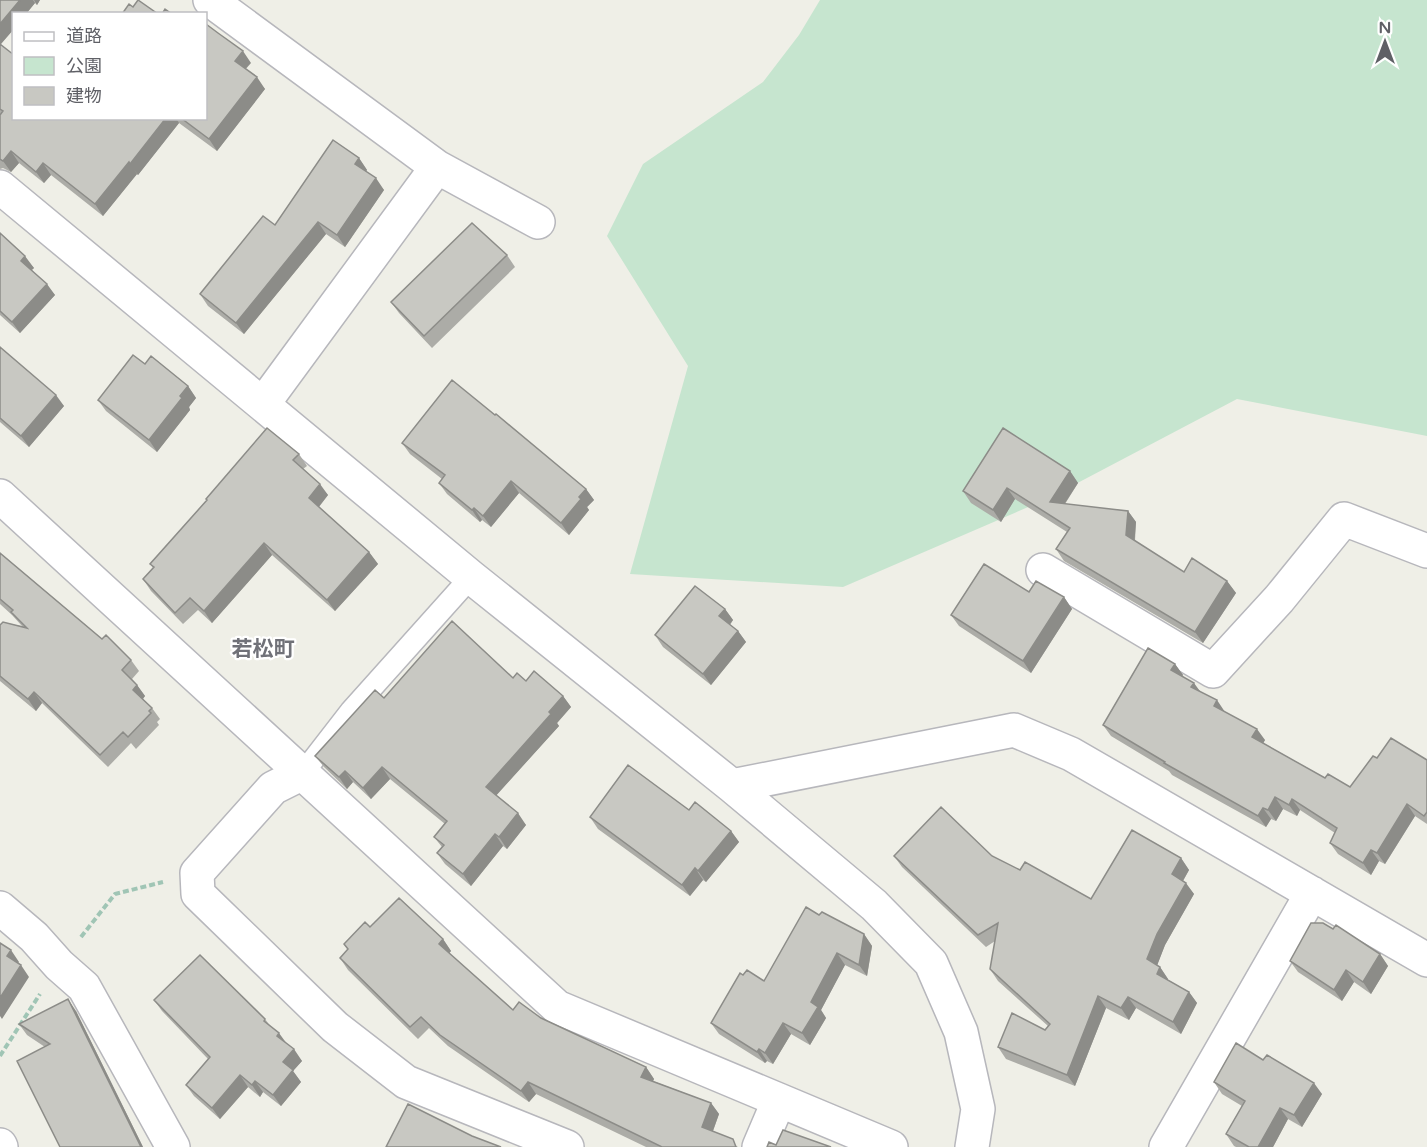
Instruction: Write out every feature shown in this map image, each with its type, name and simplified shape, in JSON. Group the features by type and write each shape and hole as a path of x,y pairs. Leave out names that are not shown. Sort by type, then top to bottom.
{"street":[{"path":"210,0 436,167 538,222"},
{"path":"263,404 436,167"},
{"path":"0,187 471,577 732,786 874,905 931,963 961,1032 978,1109 972,1147"},
{"path":"0,496 556,1007 891,1147"},
{"path":"1043,570 1213,671 1279,598 1344,519 1427,551"},
{"path":"732,786 1014,730 1071,754 1427,960"},
{"path":"303,773 273,788 197,873 198,894 335,1028 406,1082 567,1147"},
{"path":"1166,1147 1312,893"},
{"path":"0,908 34,937 59,965 84,987 173,1147"},
{"path":"759,1147 778,1100"}],"lane":[{"path":"303,773 351,711 471,577"}],"path":[{"path":"0,1056 59,965 115,894 197,873"}],"green space":[{"path":"820,0 1427,0 1427,436 1237,399 1049,498 843,587 630,574 688,366 607,236 643,164 763,82 799,35"}],"building":[{"path":"0,0 20,0 0,24"},
{"path":"138,0 155,12 123,12 129,4 133,7"},
{"path":"207,25 243,51 235,61 257,77 209,139 184,120 207,120"},
{"path":"0,44 12,53 12,120 164,120 95,204 43,163 36,172 11,151 3,161 0,159 0,115 3,111 0,109"},
{"path":"333,140 359,158 355,164 376,178 337,235 318,222 236,323 200,294 263,216 275,225"},
{"path":"472,223 507,255 424,336 391,302"},
{"path":"0,233 25,256 21,261 47,284 12,322 0,311"},
{"path":"0,347 56,395 21,436 0,418"},
{"path":"133,355 145,364 151,356 188,386 180,396 182,398 149,440 98,400"},
{"path":"452,380 586,489 579,497 581,499 561,523 511,481 483,516 474,508 472,510 439,483 445,475 402,443"},
{"path":"267,428 299,454 293,460 320,484 309,498 369,552 327,600 264,543 204,611 190,598 175,613 143,579 154,567 150,564"},
{"path":"1003,428 1070,471 1050,502 1128,511 1126,535 1184,572 1192,558 1227,581 1195,632 1056,549 1070,528 1007,488 993,510 963,491"},
{"path":"0,553 102,639 106,635 131,660 122,670 137,685 133,690 152,708 149,711 151,713 128,737 123,732 100,755 34,692 28,699 0,676 0,625 3,622 27,628 11,612 13,610 0,599"},
{"path":"984,564 1029,592 1036,581 1064,597 1023,661 951,615"},
{"path":"695,586 725,609 719,616 738,631 703,674 655,635"},
{"path":"452,621 513,678 517,673 526,681 534,671 563,696 549,712 551,714 486,787 518,813 499,837 495,834 463,874 437,853 444,845 434,837 447,821 382,767 363,788 345,771 339,777 315,756 375,690 384,698"},
{"path":"1148,648 1175,664 1171,670 1194,683 1191,687 1217,700 1214,706 1257,729 1252,737 1325,778 1328,774 1350,787 1373,756 1377,758 1391,738 1427,760 1427,812 1424,816 1407,804 1377,853 1371,850 1363,863 1330,843 1337,828 1292,799 1289,805 1275,797 1268,810 1263,808 1258,816 1164,763 1103,725"},
{"path":"628,765 689,810 695,802 731,831 698,871 695,868 682,885 590,817"},
{"path":"941,807 992,856 1020,870 1025,862 1091,899 1132,830 1181,858 1172,874 1186,883 1157,934 1147,959 1160,967 1157,974 1189,992 1173,1022 1128,997 1121,1008 1098,996 1067,1075 998,1047 1012,1013 1045,1030 1050,1024 990,969 998,923 978,935 894,856"},
{"path":"399,898 443,939 439,944 513,1010 519,1002 541,1018 646,1067 641,1077 711,1103 702,1127 733,1139 736,1147 662,1147 528,1082 521,1091 440,1035 421,1017 410,1027 340,958 348,949 344,944 365,922 370,927"},
{"path":"806,907 819,915 822,912 864,934 859,965 837,953 811,1002 818,1007 802,1033 783,1023 765,1053 759,1049 757,1052 711,1023 740,973 743,975 747,970 764,981"},
{"path":"1311,923 1323,923 1333,929 1336,925 1380,954 1363,982 1346,970 1334,990 1290,961"},
{"path":"0,943 11,950 7,956 21,965 0,998"},
{"path":"200,955 265,1019 264,1021 279,1033 277,1036 294,1049 283,1062 293,1070 273,1095 255,1081 252,1085 240,1075 212,1108 186,1085 210,1057 154,1000"},
{"path":"68,999 141,1147 60,1147 17,1061 50,1044 19,1024"},
{"path":"1236,1043 1263,1060 1267,1055 1314,1083 1294,1115 1280,1108 1258,1147 1249,1147 1226,1134 1245,1101 1214,1082"},
{"path":"408,1104 472,1136 501,1147 386,1147"},
{"path":"783,1130 831,1147 767,1147 769,1142 776,1145"}],"district":[{"name":"若松町","path":"263,649"}]}
